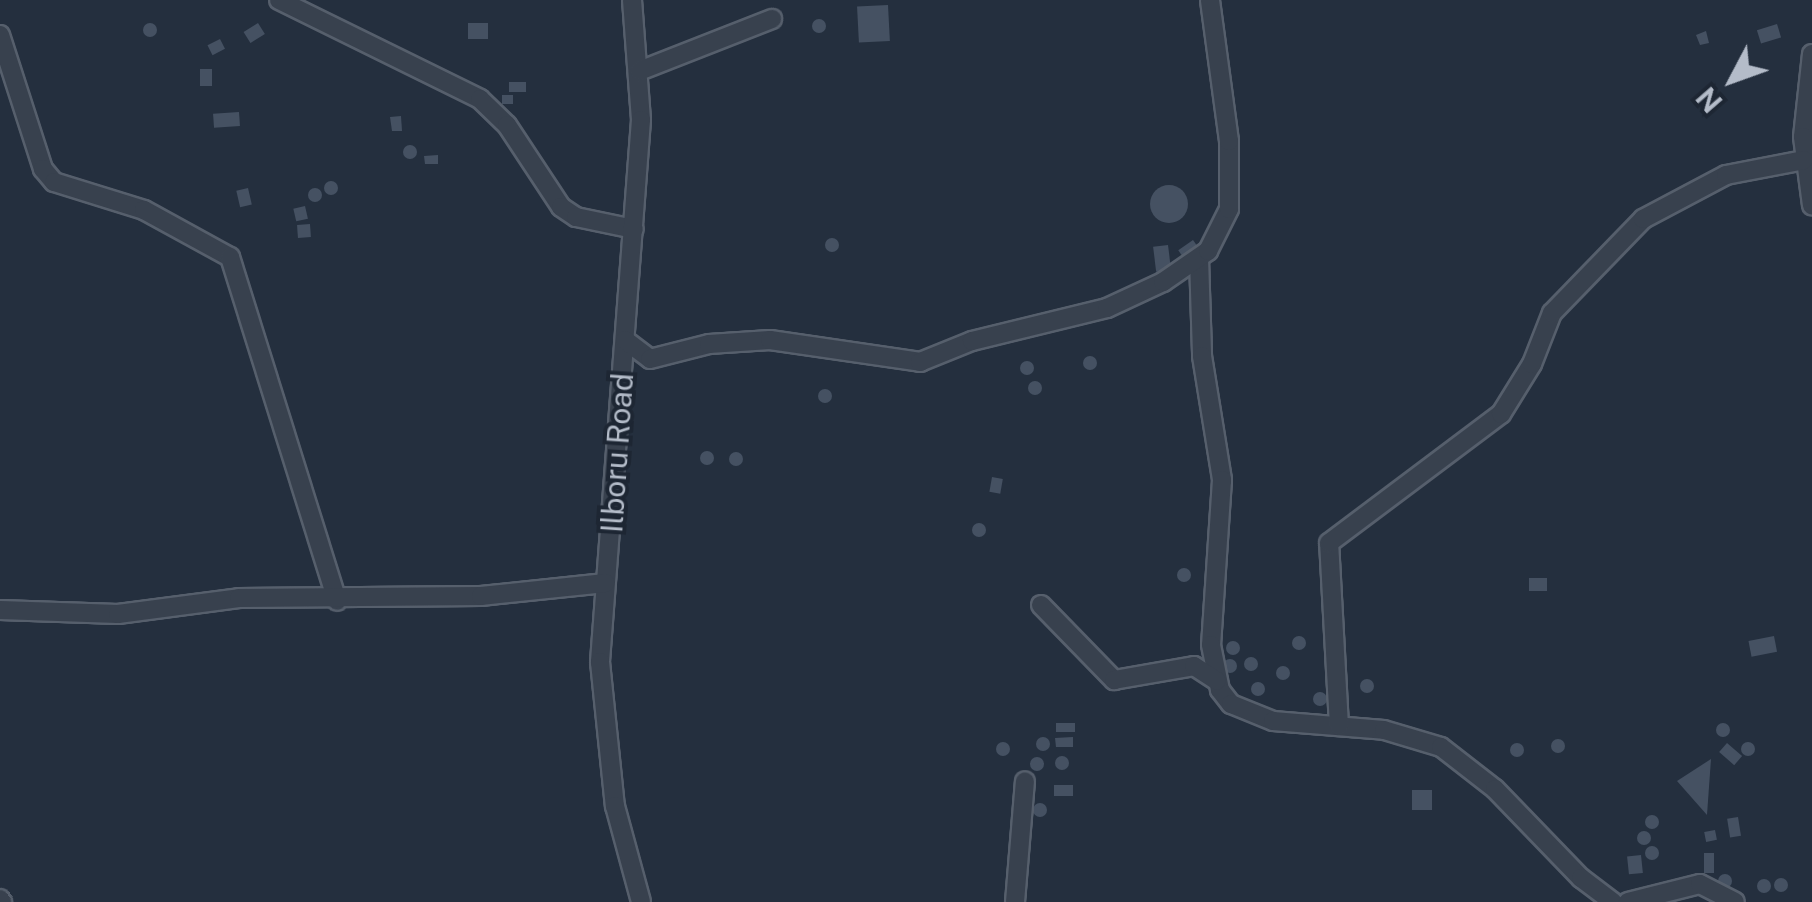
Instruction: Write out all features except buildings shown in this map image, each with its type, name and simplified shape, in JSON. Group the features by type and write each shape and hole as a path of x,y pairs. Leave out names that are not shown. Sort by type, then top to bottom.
{"street":[{"path":"279,0 480,98 507,125 561,207 576,217 634,230"},
{"name":"Ilboru Road","path":"632,0 639,71 634,230 604,583 604,730 615,806 641,902"},
{"path":"625,340 650,359 708,344 770,340 920,362 972,341 1107,308 1199,258 1220,236 1229,209 1229,141 1210,0"},
{"path":"639,71 772,19"},
{"path":"0,36 42,169 54,182 144,210 230,257 337,601"},
{"path":"1812,54 1804,160 1812,204"},
{"path":"1339,726 1330,543 1501,414 1532,364 1552,313 1644,220 1726,175 1804,160"},
{"path":"1199,258 1202,356 1222,480 1211,645 1217,681 1231,704 1248,712 1441,748 1494,789 1581,878 1613,902"},
{"path":"0,610 80,615 239,598 337,601 481,596 604,583"},
{"path":"1041,605 1114,680 1194,666 1217,681"},
{"path":"1015,902 1025,782"},
{"path":"1630,902 1700,884 1735,902"}]}
